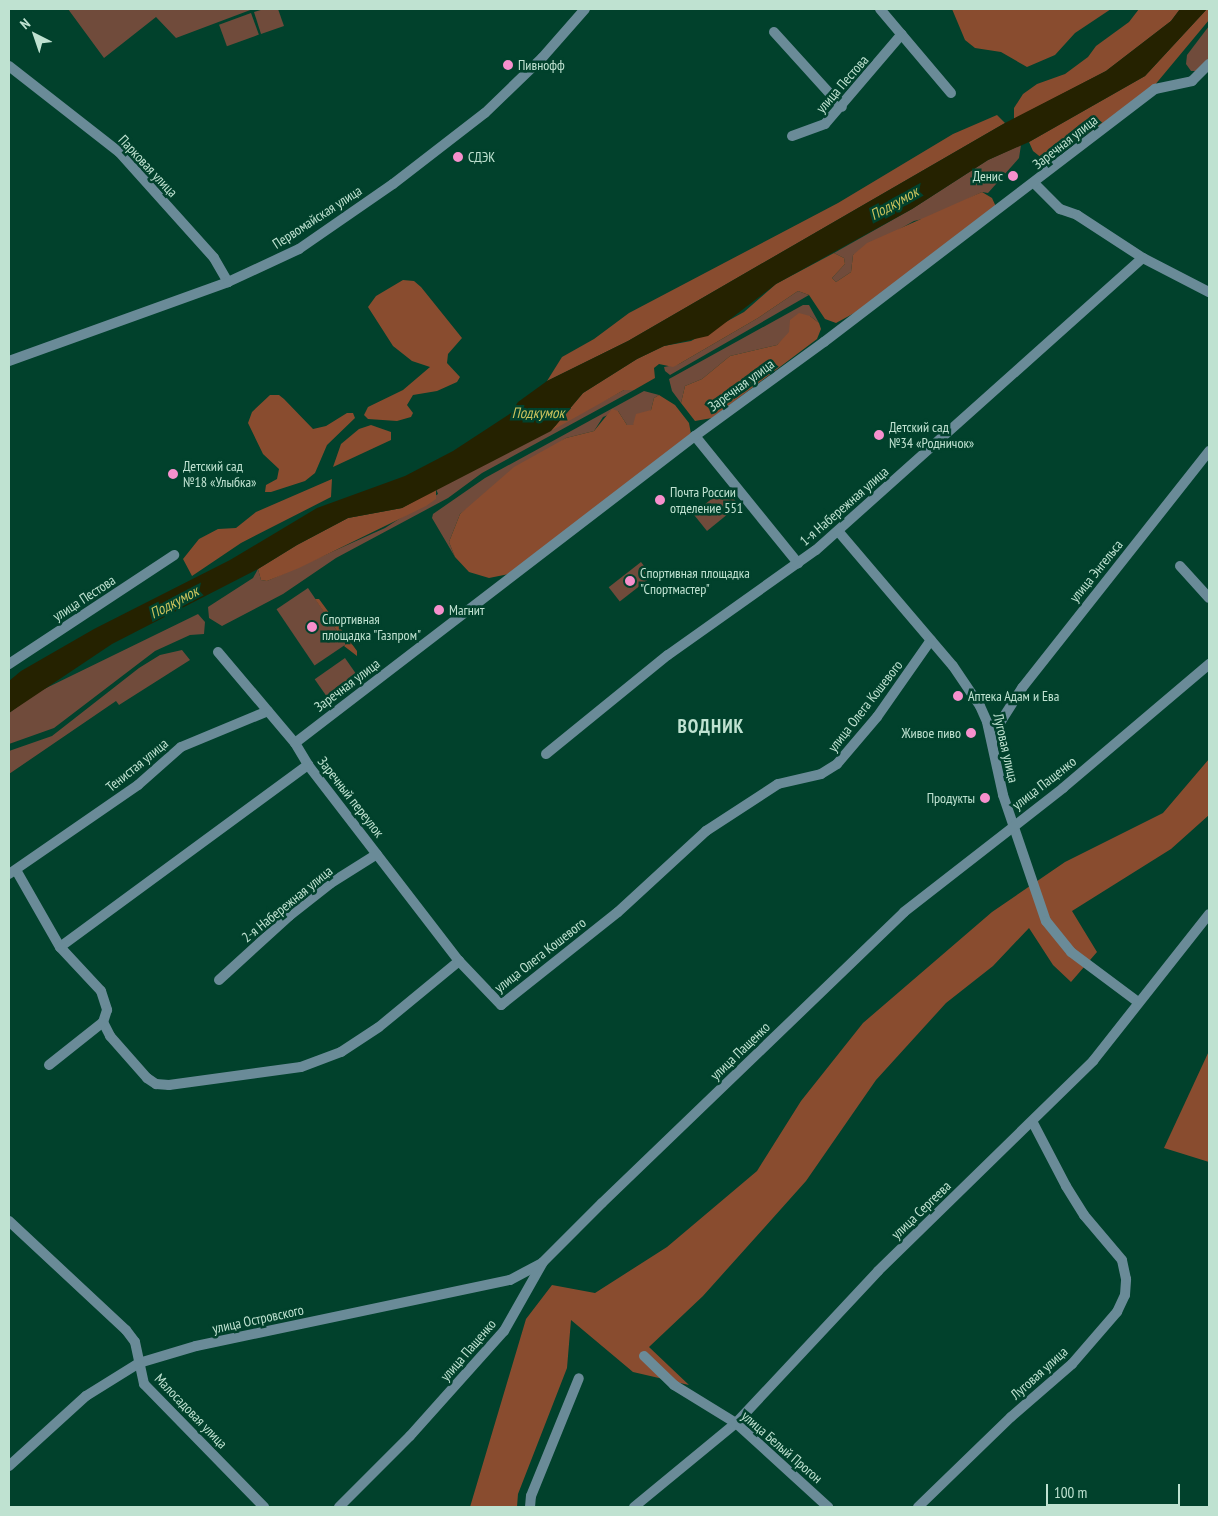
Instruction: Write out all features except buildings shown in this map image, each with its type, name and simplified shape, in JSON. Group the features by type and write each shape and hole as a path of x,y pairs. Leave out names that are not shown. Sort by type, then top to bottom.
{"street":[{"name":"Первомайская улица","path":"9,361 228,282 299,249 334,226 459,134 508,92 586,9"},
{"path":"880,9 951,93"},
{"path":"774,32 842,107"},
{"name":"улица Пестова","path":"792,136 825,124 842,107 902,34"},
{"name":"Заречная улица","path":"295,743 695,436 1034,183 1156,89 1192,81 1209,64"},
{"name":"Парковая улица","path":"9,66 119,152 214,258 228,282"},
{"path":"1034,183 1060,209 1077,215 1143,258 1209,292"},
{"name":"1-я Набережная улица","path":"546,754 668,655 798,563 838,531 1143,258"},
{"path":"695,436 798,563"},
{"name":"улица Энгельса","path":"991,745 1007,710 1073,621 1209,451"},
{"name":"Луговая улица","path":"838,531 967,684 985,716 1003,794 1046,921 1071,952 1138,1002"},
{"name":"улица Пестова","path":"9,664 174,555"},
{"path":"1180,566 1209,598"},
{"name":"улица Олега Кошевого","path":"459,961 501,1005 618,912 659,871 714,825 778,784 821,774 837,764 877,717 931,640"},
{"name":"Заречный переулок","path":"218,652 295,743 308,765 459,961"},
{"name":"улица Пащенко","path":"339,1507 410,1436 504,1331 543,1262 904,912 1063,788 1209,664"},
{"path":"985,716 998,718 1007,710"},
{"name":"Тенистая улица","path":"12,872 138,785 181,747 268,711"},
{"path":"60,947 308,765"},
{"name":"2-я Набережная улица","path":"219,980 296,911 377,854"},
{"path":"12,872 60,947 100,991 107,1010 103,1022 49,1065"},
{"name":"улица Сергеева","path":"634,1507 736,1423 878,1271 1093,1061 1209,914"},
{"path":"103,1022 125,1053 156,1084 200,1082 301,1067 341,1052 364,1037 459,961"},
{"name":"Луговая улица","path":"918,1507 1011,1417 1072,1364 1117,1312 1125,1295 1126,1279 1122,1260 1066,1186 1032,1121"},
{"name":"Малосадовая улица","path":"9,1221 126,1330 135,1342 141,1362 140,1375 144,1384 264,1507"},
{"name":"улица Островского","path":"9,1466 86,1396 141,1362 189,1348 510,1280 543,1262"},
{"name":"улица Белый Прогон","path":"644,1356 674,1385 736,1423 828,1507"},
{"path":"530,1507 531,1496 579,1378"}],"shaded area":[{"path":"68,9 253,9 176,38 156,17 104,58"},
{"path":"264,9 278,9 284,26 261,34 254,12"},
{"path":"952,9 1111,9 1075,33 1055,55 1027,67 1001,52 975,48 965,40"},
{"path":"1139,9 1180,9 1171,21 1106,71 1014,119 1014,108 1023,94 1037,84 1065,74 1088,57 1096,46 1129,22"},
{"path":"1209,9 1209,20 1149,92 1055,156 1043,159 1033,151 1029,142 1145,76"},
{"path":"251,13 259,35 227,46 219,25"},
{"path":"1209,26 1209,61 1196,71 1191,71 1186,64 1187,55"},
{"path":"997,115 1005,123 628,341 547,381 562,357 594,339 629,313 838,203 953,134"},
{"path":"1021,145 1019,158 988,193 982,192 931,217 914,221 853,255 851,272 836,282 832,278 845,264 844,258 834,253 912,209 988,160"},
{"path":"982,192 992,198 997,209 869,305 836,323 825,319 809,295 798,291 758,318 679,364 673,367 659,364 654,368 655,378 634,390 624,390 551,431 583,393 637,359 664,346 691,341 744,312 776,284 834,253 844,258 845,264 832,278 836,282 851,272 853,255 867,243"},
{"path":"403,280 414,281 421,287 462,338 448,354 447,363 460,377 457,382 437,391 413,395 407,405 413,413 411,417 397,421 368,419 364,415 368,407 403,390 430,367 412,361 393,346 368,307 376,296"},
{"path":"798,291 809,295 670,375 665,371 664,367 679,364 758,318"},
{"path":"803,305 809,305 819,323 810,316 777,345 730,356 702,379 685,386 681,403 672,391 669,379"},
{"path":"799,313 810,316 819,323 821,329 817,339 712,418 695,421 681,403 685,386 702,379 730,356 777,345 789,332 790,320"},
{"path":"624,390 634,390 482,473 448,498 336,558 283,594 222,626 209,618 208,607 253,578 258,569 261,580 267,581 385,528 438,494 436,489"},
{"path":"644,391 659,395 654,398 651,410 633,425 627,425 618,411 603,417 594,431 566,438 460,514 449,542 455,557 432,518 433,514 485,478"},
{"path":"270,395 279,395 313,429 326,426 347,413 353,413 355,418 327,445 315,473 305,481 271,492 265,492 266,485 277,479 279,469 263,454 248,423 252,412"},
{"path":"659,395 675,405 689,423 691,434 509,574 489,578 469,572 455,557 449,542 460,514 514,467 566,438 594,431 612,409 618,411 627,425 633,425 636,414 651,410 654,398"},
{"path":"371,425 391,432 391,440 333,467 341,444 359,429"},
{"path":"332,479 331,497 241,543 192,576 183,559 199,539 218,529 236,528 256,512"},
{"path":"725,488 739,505 707,531 693,514"},
{"path":"436,489 436,499 426,506 299,568 267,581 261,580 258,569 297,545 348,518 402,508"},
{"name":"Спортивная площадка \"Спортмастер\"","path":"641,562 652,576 620,601 609,587"},
{"name":"Спортивная площадка \"Газпром\"","path":"308,588 346,644 315,666 276,609"},
{"path":"315,599 319,599 357,651 357,656 344,646 346,644"},
{"path":"198,614 205,622 204,634 190,635 155,651 54,728 9,744 9,713 36,693"},
{"path":"182,650 190,660 119,705 116,701 9,774 9,751 52,736 139,668 160,655"},
{"path":"345,658 357,675 327,696 315,679"},
{"path":"1209,759 1209,815 1171,849 1072,911 1097,952 1071,982 1053,965 1029,928 993,966 946,1003 876,1080 806,1181 703,1296 649,1347 689,1385 633,1372 571,1320 567,1368 518,1494 517,1507 470,1507 526,1319 552,1285 595,1293 667,1247 757,1171 801,1101 863,1023 992,912 1065,862 1163,813"},
{"path":"1209,1051 1209,1162 1164,1148"}],"water":[{"name":"Подкумок","path":"1180,9 1207,9 1145,76 1029,142 988,160 912,209 776,284 708,336 664,346 637,359 583,393 551,431 402,508 348,518 297,545 258,569 112,644 9,713 9,681 21,671 94,629 230,560 317,508 405,476 453,451 511,413 518,402 547,381 628,341 1005,123 1106,71 1171,21"}],"place":[{"name":"Пивнофф","path":"508,65"},
{"name":"СДЭК","path":"458,157"},
{"name":"Денис","path":"1013,176"},
{"name":"Детский сад №34 «Родничок»","path":"879,435"},
{"name":"Детский сад №18 «Улыбка»","path":"173,474"},
{"name":"Почта России отделение 551","path":"660,500"},
{"name":"Спортивная площадка \"Спортмастер\"","path":"630,581"},
{"name":"Магнит","path":"439,610"},
{"name":"Спортивная площадка \"Газпром\"","path":"312,627"},
{"name":"Аптека Адам и Ева","path":"958,696"},
{"name":"Живое пиво","path":"971,733"},
{"name":"Продукты","path":"985,798"}],"district":[{"name":"ВОДНИК","path":"711,727"}]}
